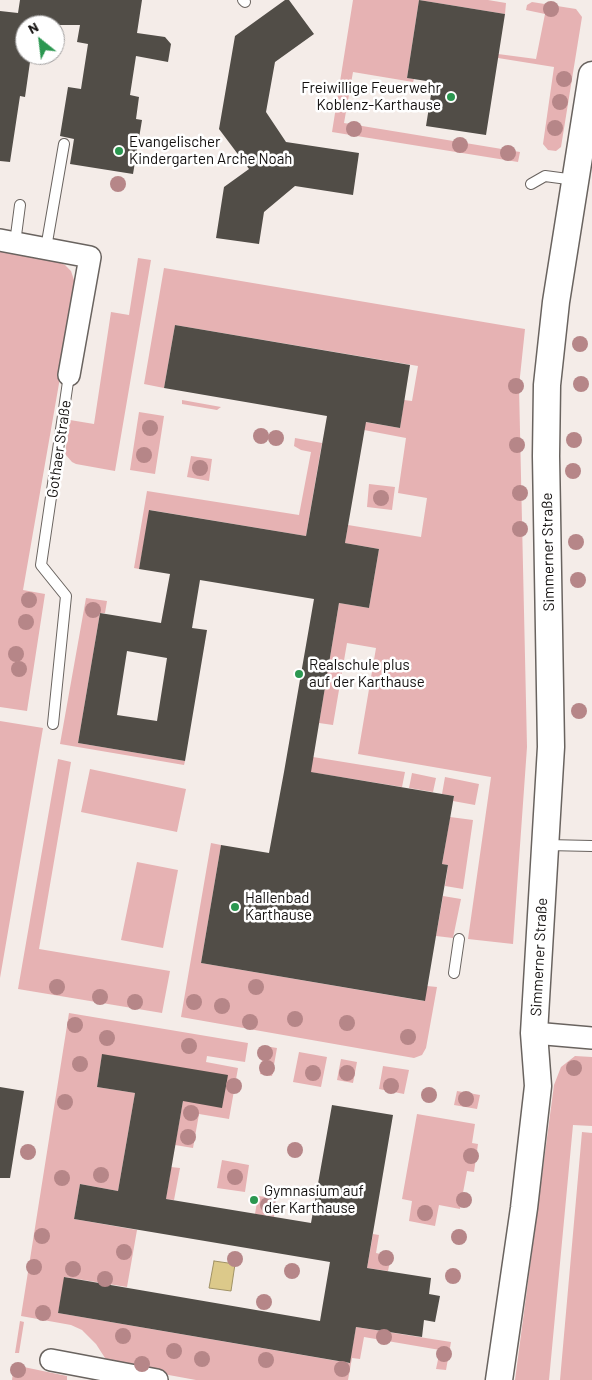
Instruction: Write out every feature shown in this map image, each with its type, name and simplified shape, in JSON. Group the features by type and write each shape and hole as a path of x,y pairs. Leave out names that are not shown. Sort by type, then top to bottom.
{"street":[{"name":"Simmerner Straße","path":"499,1380 538,1086 534,1033 551,747 546,456 547,385 556,302 592,75"},
{"name":"Gothaer Straße","path":"7,241 90,257 70,376"},
{"name":"Simmerner Straße","path":"487,1380 510,1229 522,1080 534,1033"},
{"path":"534,1033 592,1038"},
{"path":"51,1360 157,1380"}],"lane":[{"path":"46,248 64,144"},
{"path":"531,184 545,176 575,180"},
{"path":"7,241 20,205"},
{"name":"Gothaer Straße","path":"52,724 66,596 42,565 70,376"},
{"path":"546,845 592,846"},
{"path":"454,973 459,939"}],"shaded area":[{"path":"353,0 419,0 407,78 414,79 413,82 353,72 344,123 520,152 518,162 332,132"},
{"path":"419,0 488,0 506,3 505,14"},
{"path":"532,2 576,9 582,17 561,147 556,151 548,150 543,144 554,67 498,58 498,54 536,59 545,14 526,10 527,5"},
{"path":"0,251 56,261 65,265 71,271 76,286 23,590 45,594 27,711 0,707"},
{"path":"138,258 151,260 115,471 76,464 65,454 70,420 94,424 111,312 129,315"},
{"path":"164,268 525,329 519,386 527,747 513,944 468,939 491,777 358,754 376,648 347,643 333,725 319,723 339,603 369,608 379,549 345,543 348,525 421,537 427,498 398,493 406,438 364,430 365,422 400,428 404,400 412,401 418,366 175,325 164,388 144,384"},
{"path":"182,400 221,407 217,410 182,404"},
{"path":"139,412 164,416 155,474 130,470"},
{"path":"295,438 322,443 306,536 150,510 139,569 134,568 147,491 299,515 311,452 294,446"},
{"path":"191,456 212,459 209,481 187,477"},
{"path":"369,484 395,487 392,510 367,507"},
{"path":"86,598 107,601 105,613 100,613 78,743 185,761 184,765 60,744"},
{"path":"0,721 43,728 0,978"},
{"path":"313,757 405,772 402,787 310,772"},
{"path":"58,759 71,762 39,949 170,971 162,1013 18,989"},
{"path":"90,769 186,789 177,832 81,812"},
{"path":"412,773 436,778 433,792 409,788"},
{"path":"445,777 479,784 475,805 453,801 454,796 442,794"},
{"path":"450,817 473,820 463,889 445,886 448,865 442,864"},
{"path":"211,843 221,845 201,963 424,1001 427,986 437,987 426,1048 422,1055 414,1058 181,1017"},
{"path":"137,862 178,870 163,948 121,940"},
{"path":"443,896 461,899 453,938 436,936"},
{"path":"69,1013 248,1043 245,1062 207,1056 206,1062 238,1068 229,1119 199,1114 193,1148 175,1145 183,1101 102,1055 97,1087 135,1093 118,1191 80,1184 74,1219 137,1230 127,1287 65,1277 58,1313 349,1363 356,1327 451,1342 446,1370 436,1369 440,1350 364,1337 360,1359 352,1358 348,1380 196,1380 114,1365 105,1358 96,1344 82,1330 71,1325 21,1316"},
{"path":"264,1046 277,1048 272,1076 260,1074"},
{"path":"299,1052 327,1057 321,1087 293,1082"},
{"path":"575,1056 592,1057 592,1126 573,1125 549,1380 515,1380 554,1085 561,1067"},
{"path":"341,1059 357,1062 353,1083 337,1080"},
{"path":"383,1066 409,1070 404,1094 379,1089"},
{"path":"457,1091 480,1095 477,1109 454,1105"},
{"path":"417,1114 475,1124 472,1143 478,1144 474,1172 467,1171 460,1209 439,1205 435,1226 409,1221 412,1201 402,1199"},
{"path":"582,1132 592,1133 592,1380 560,1380"},
{"path":"222,1160 249,1165 245,1192 217,1188"},
{"path":"171,1167 180,1168 174,1200 166,1199"},
{"path":"258,1196 276,1198 274,1217 255,1214"},
{"path":"373,1234 379,1235 376,1253 391,1256 388,1271 367,1268"},
{"path":"214,1261 235,1264 231,1291 209,1288"},
{"path":"20,1321 24,1322 19,1353 15,1353"},
{"path":"14,1365 67,1376 67,1380 12,1380"}],"building":[{"path":"20,0 142,0 137,33 165,37 171,44 168,62 136,56 130,95 139,97 136,119 142,120 133,174 70,164 74,139 60,136 68,87 81,89 88,44 77,42 80,25 65,25 65,15 15,15 15,65 30,65 25,97 20,96 10,162 0,161 0,11 18,13"},
{"path":"285,0 289,0 314,34 275,62 266,112 286,142 359,153 353,195 295,186 264,212 259,244 216,238 224,187 249,169 219,129 235,36"},
{"path":"419,0 505,14 486,135 426,126 433,82 407,78"},
{"path":"175,325 410,365 400,428 366,422 345,543 379,549 369,608 339,603 311,772 454,796 442,864 448,865 425,1001 201,963 221,845 269,853 314,599 200,580 192,628 207,630 185,761 78,743 100,613 161,623 170,574 139,569 149,510 306,536 327,416 164,388","holes":["127,651 167,658 157,721 117,715"]},
{"path":"102,1054 228,1075 222,1108 183,1101 166,1199 311,1223 332,1105 393,1115 367,1268 431,1278 429,1294 440,1296 435,1322 424,1320 422,1337 356,1327 350,1363 58,1313 64,1277 320,1321 330,1262 74,1219 80,1184 118,1191 135,1093 97,1087"},
{"path":"0,1087 24,1091 10,1178 0,1178"}],"place":[{"name":"Freiwillige Feuerwehr Koblenz-Karthause","path":"451,97"},
{"name":"Evangelischer Kindergarten Arche Noah","path":"119,151"},
{"name":"Realschule plus auf der Karthause","path":"299,674"},
{"name":"Hallenbad Karthause","path":"235,907"},
{"name":"Gymnasium auf der Karthause","path":"254,1200"}]}
